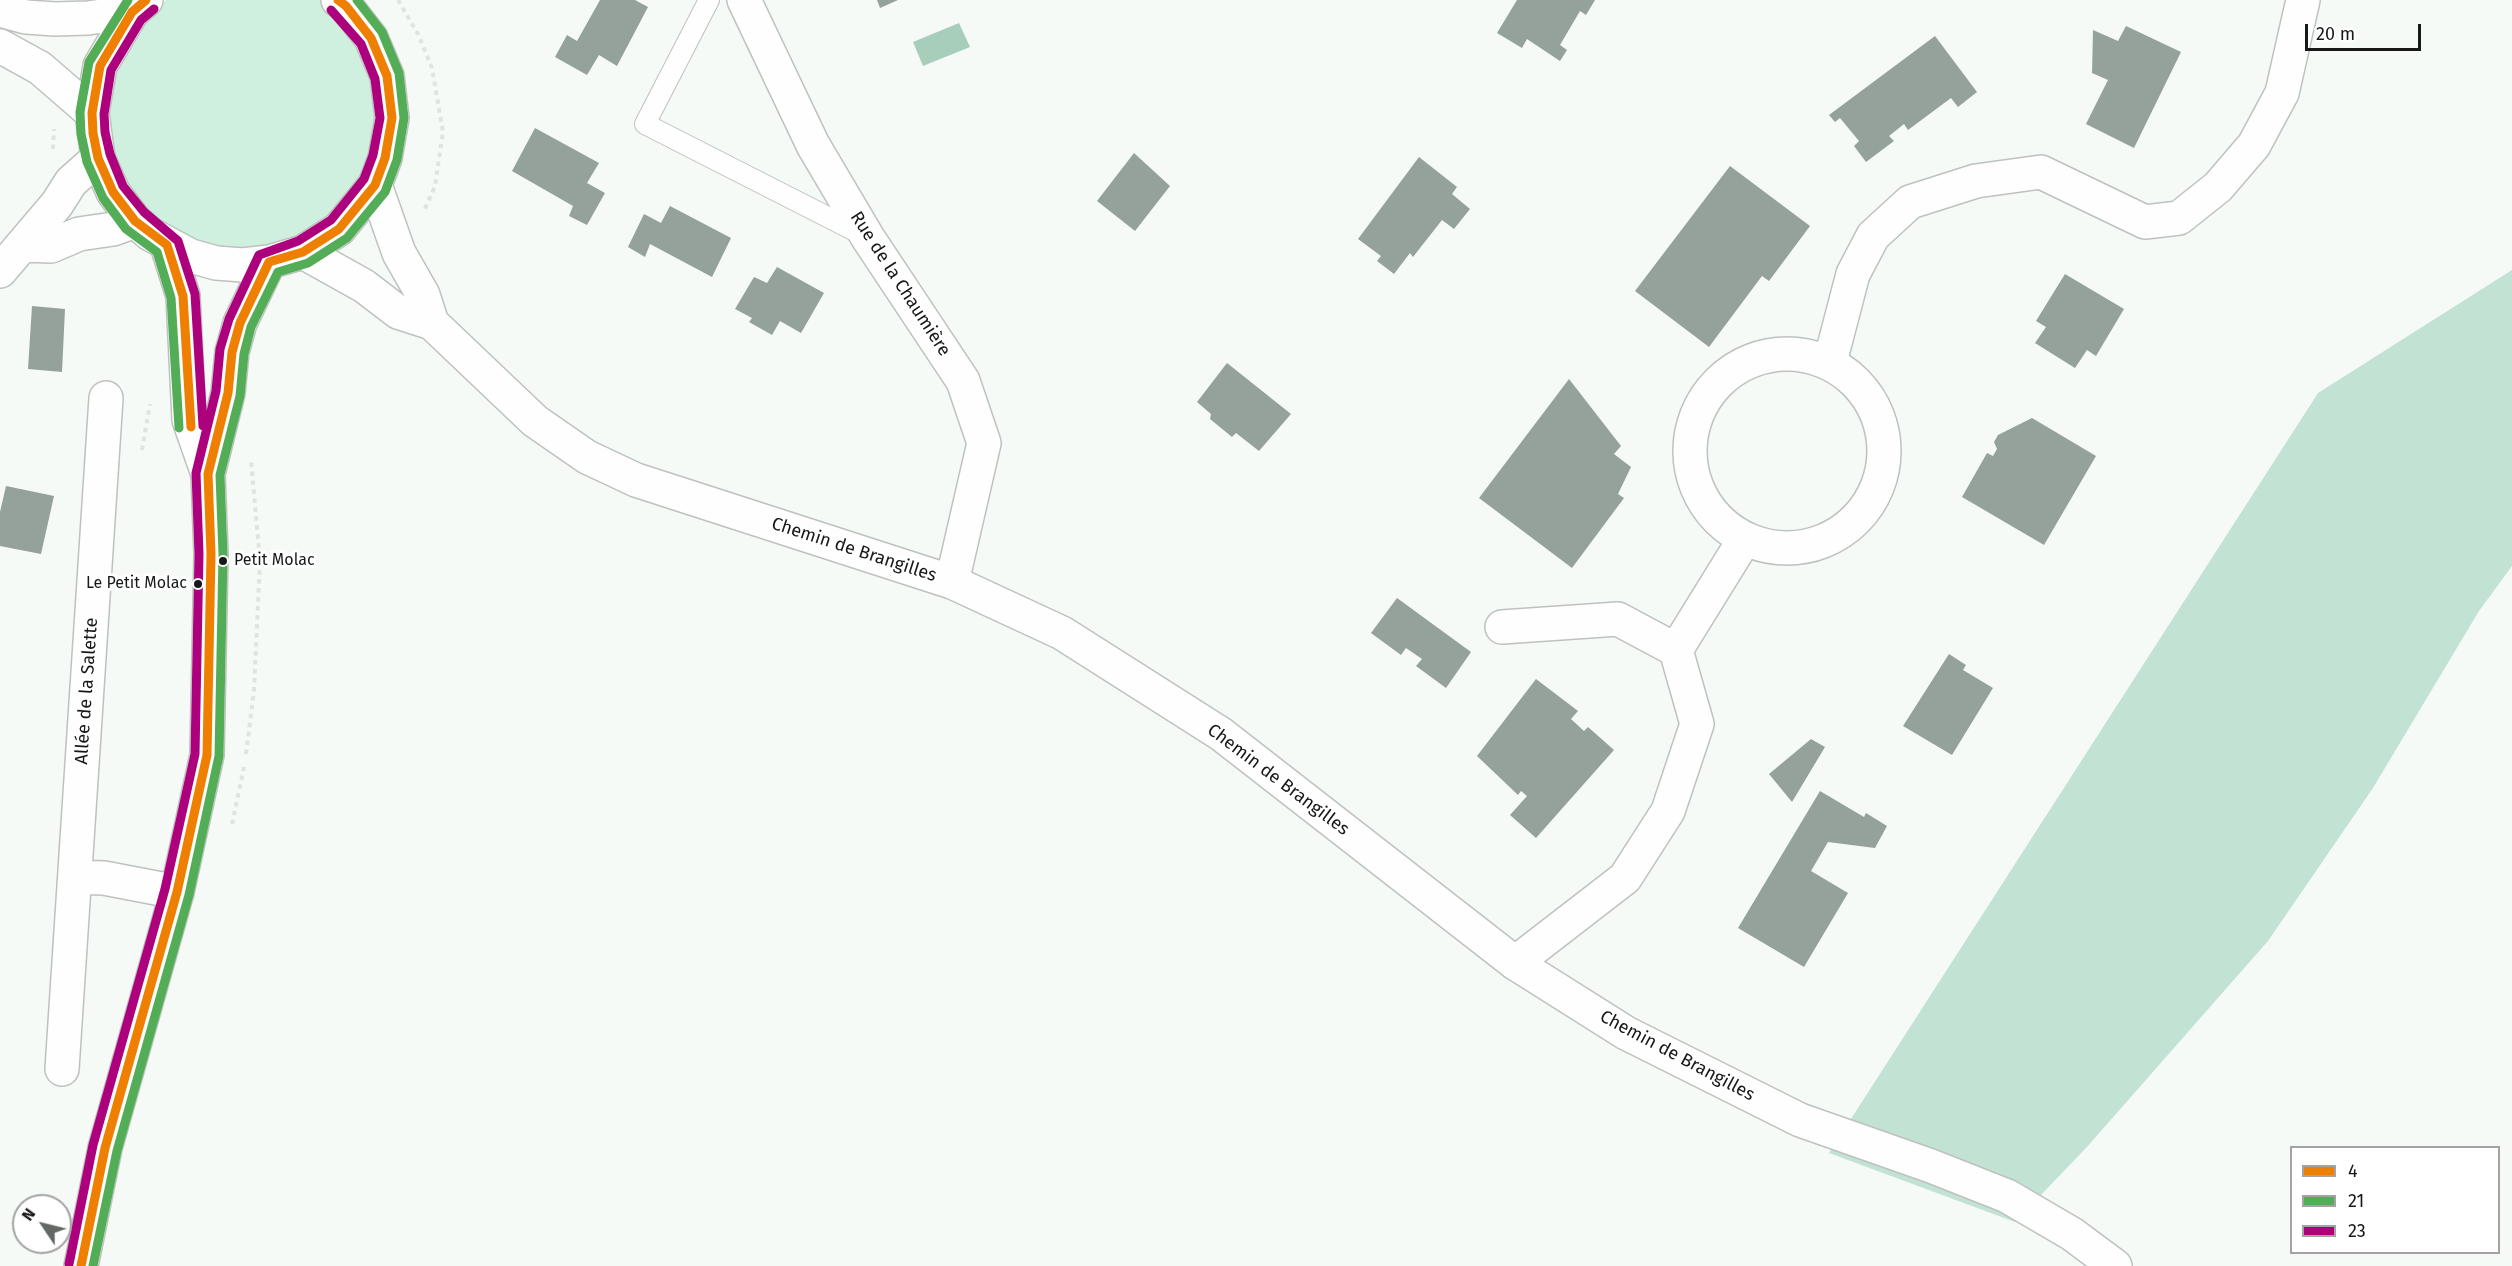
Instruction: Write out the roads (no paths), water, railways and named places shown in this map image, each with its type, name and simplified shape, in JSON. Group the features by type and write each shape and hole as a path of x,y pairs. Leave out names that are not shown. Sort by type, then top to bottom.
{"street":[{"path":"139,6 100,66 92,113 98,158 113,192 135,220 167,245 191,256 216,263 243,265 269,262 303,252 339,229 375,185 385,158 392,118 387,76 371,38 346,6 338,0"},
{"name":"Rue de la Chaumière","path":"744,0 813,145 868,238 963,381 984,443 952,582"},
{"path":"1830,362 1853,274 1873,236 1910,202 1976,181 2041,172 2145,222 2179,218 2218,188 2254,145 2282,93 2303,0"},
{"path":"0,10 26,17 55,19 88,18 139,6"},
{"path":"0,46 40,68 92,113"},
{"path":"0,271 71,182 98,158"},
{"name":"Chemin de Brangilles","path":"375,185 399,253 423,295 432,323"},
{"path":"23,245 51,246 79,234 113,230 135,220"},
{"path":"167,245 183,296 189,420 208,474"},
{"name":"Chemin de Brangilles","path":"303,252 364,286 398,312 432,323 535,421 587,457 636,480 952,582 1062,633 1221,734 1515,963 1626,1033 1800,1120 1931,1166 2007,1196 2072,1234 2115,1266"},
{"path":"81,1266 105,1148 177,892 207,755 211,554 208,474 228,393 232,352 240,323 269,262"},
{"path":"1795,352 1830,362 1858,383 1882,424 1884,466 1865,511 1826,542 1784,550 1744,540 1707,510 1689,468 1691,427 1711,387 1751,359 1795,352"},
{"name":"Allée de la Salette","path":"62,1069 106,398"},
{"path":"1676,650 1744,540"},
{"path":"1502,627 1618,619 1676,650 1697,724 1668,811 1625,878 1515,963"},
{"path":"75,877 104,878 177,892"}],"lane":[{"path":"709,0 645,124 868,238"}],"place":[{"name":"Petit Molac","path":"223,561"},
{"name":"Le Petit Molac","path":"198,584"}]}
